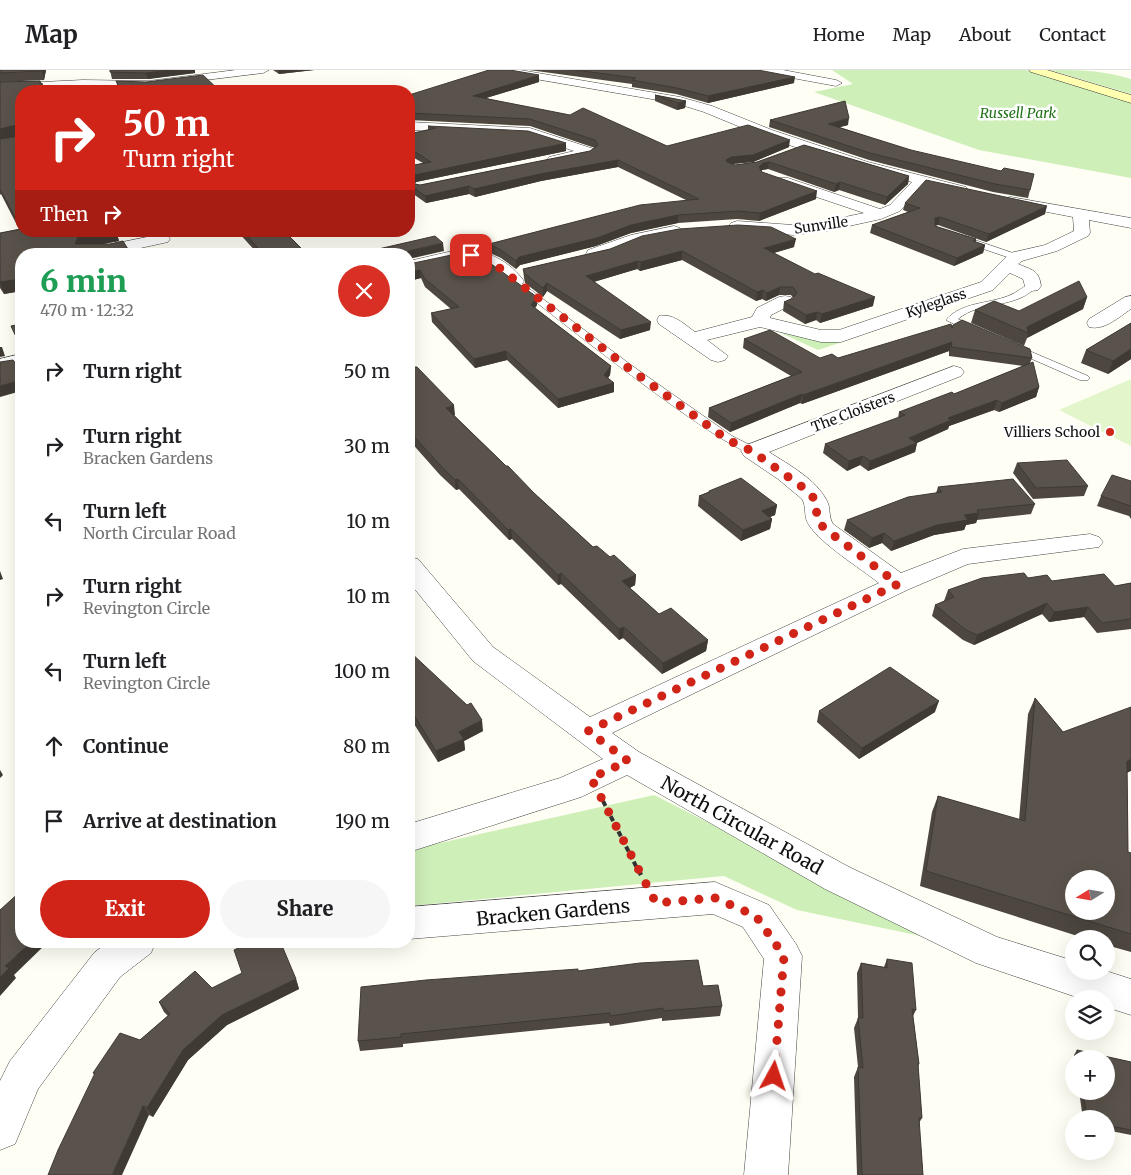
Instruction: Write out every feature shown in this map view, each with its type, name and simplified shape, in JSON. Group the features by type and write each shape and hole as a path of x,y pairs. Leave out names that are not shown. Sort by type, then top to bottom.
{"main road":[{"path":"1035,70 1131,100"}],"street":[{"path":"84,70 84,85"},
{"path":"127,85 263,70"},
{"path":"500,70 676,100 708,109 800,147 921,181 975,193"},
{"path":"764,70 836,83"},
{"path":"212,76 225,85"},
{"path":"0,87 15,87"},
{"path":"415,126 530,132 589,152 538,164"},
{"name":"Sunville","path":"767,175 881,214"},
{"name":"Sunville","path":"718,228 737,226 794,230 826,226 881,214 895,208 921,181"},
{"path":"993,198 1131,223"},
{"name":"Kyleglass","path":"692,338 760,320 820,336 842,336 987,286 1013,262 1051,248 1082,233 1080,214"},
{"path":"584,257 603,252 637,238 688,230"},
{"path":"120,248 163,240"},
{"path":"415,265 458,256 481,256 488,259 515,281"},
{"path":"1013,262 1031,276 1032,286"},
{"name":"Kyleglass","path":"760,320 763,312 785,301"},
{"path":"1096,323 1131,301"},
{"path":"666,320 718,356"},
{"path":"0,365 15,361"},
{"name":"The Cloisters","path":"752,451 954,372"},
{"path":"752,451 808,491 816,501 817,520 824,528 898,584"},
{"path":"588,731 898,584 963,557 1090,542"},
{"name":"North Circular Road","path":"415,572 483,654 628,761 837,878 989,951 1131,997"},
{"path":"415,836 570,788 628,761"},
{"name":"Bracken Gardens","path":"415,923 715,898 756,916 784,956 766,1175"},
{"path":"0,1129 24,1075 107,965 129,948"}],"lane":[{"path":"955,236 1013,262"},
{"path":"515,281 627,367 728,440 752,451"},
{"path":"986,336 951,320 957,312 1001,303 1024,295 1032,286"},
{"path":"1004,343 1084,378"}],"path":[{"path":"591,778 656,903"}],"green space":[{"name":"Russell Park","path":"832,70 1025,70 1131,103 1131,178 979,150 814,92 853,84"},
{"path":"1050,70 1091,71 1131,79 1131,94"},
{"path":"770,328 809,337 842,342 818,350"},
{"name":"Villiers School","path":"1131,379 1131,446 1059,410"},
{"path":"654,795 940,940 797,910 724,876 415,905 415,849"}],"building":[{"path":"0,70 42,70 42,71 0,73"},
{"path":"110,70 171,70 146,73 110,72"},
{"path":"489,70 510,70 539,75 473,96 570,115 583,108 667,146 748,125 790,140 753,155 731,157 726,160 727,162 735,165 757,162 804,145 909,176 887,197 840,182 836,184 769,162 763,163 759,167 762,172 817,191 760,213 738,211 678,215 631,225 597,238 519,257 516,261 489,244 640,205 699,199 618,160 540,174 474,189 469,186 425,196 415,188 415,184 420,185 590,151 598,144 595,140 530,119 415,113 415,93"},
{"path":"575,70 758,70 795,77 708,96 632,80 636,78"},
{"path":"203,75 214,85 118,85 116,81 146,82"},
{"path":"40,81 40,84 42,83 42,85 15,85 15,125 0,129 0,82"},
{"path":"655,95 686,101 678,103"},
{"path":"845,101 849,118 828,124 911,150 1001,171 1004,168 1034,174 1030,190 995,184 870,153 770,120"},
{"path":"428,126 528,131 566,143 415,175 415,165 431,162 415,152 415,133 436,128"},
{"path":"15,137 15,218 0,189 0,139"},
{"path":"926,180 1047,206 989,234 940,217 935,218 935,226 976,239 973,241 985,245 957,258 872,225 920,208 905,203"},
{"path":"738,225 771,227 796,239 764,248 815,274 818,273 875,297 822,314 817,312 806,315 784,302 793,298 797,293 793,287 780,287 767,293 763,290 757,292 682,251 586,276 651,322 621,330 547,283 543,288 525,274 523,269 610,249 642,236 679,229"},
{"path":"15,230 15,237 78,237 75,244 110,244 123,241 127,248 15,248 15,280 0,282 0,233"},
{"path":"435,236 443,243 415,249 383,248"},
{"path":"248,237 290,237 301,248 258,248"},
{"path":"461,253 483,258 537,297 531,305 611,366 604,375 614,383 558,399 506,351 474,359 431,313 459,307 424,278 420,270 415,271 415,263"},
{"path":"1079,281 1087,297 1027,327 1028,333 975,310 994,301 1019,311"},
{"path":"962,320 1030,349 1032,358 951,347 952,342 802,394 731,423 709,408 802,372 744,339 770,330 820,358 832,354 838,358 951,324 952,328 953,325"},
{"path":"1131,323 1131,349 1113,361 1086,350"},
{"path":"15,325 15,334 11,326"},
{"path":"13,360 15,362 15,382 0,386 0,362"},
{"path":"1033,362 1039,387 1002,403 997,400 948,418 951,420 909,438 917,443 870,461 863,456 849,461 825,444 905,415 899,412 952,392 954,394"},
{"path":"415,367 454,405 446,408 534,493 593,547 597,546 610,557 614,555 636,575 622,581 659,614 671,608 708,640 663,663 624,627 619,629 561,573 558,575 511,529 508,530 458,479 455,480 415,438"},
{"path":"1067,460 1088,486 1036,488 1017,463"},
{"path":"1112,475 1131,481 1131,506 1101,496"},
{"path":"741,478 777,505 762,511 772,519 743,530 699,496"},
{"path":"1013,479 1035,504 977,510 979,513 964,515 968,520 937,525 894,541 884,533 872,538 847,520 908,497 942,492 938,487"},
{"path":"1024,573 1028,578 1047,575 1052,581 1104,574 1115,586 1131,583 1131,619 1102,623 1088,607 1054,612 1047,603 977,635 966,630 935,605 954,597 948,590 982,578"},
{"path":"415,657 467,705 471,703 482,720 459,732 464,739 436,751 415,717"},
{"path":"890,667 939,701 862,748 819,711"},
{"path":"1035,698 1063,732 1131,707 1131,759 1127,761 1128,852 1131,853 1131,934 1085,920 1115,920 1115,870 1065,870 1065,914 926,871 938,796 1025,821"},
{"path":"15,896 15,948 24,948 5,966 9,968 0,978 0,910"},
{"path":"238,948 283,948 296,979 222,1015 183,1050 147,1108 143,1106 112,1175 48,1175 95,1073 93,1073 120,1033 140,1040 170,1014 159,1002 195,971 212,988 242,973 234,950"},
{"path":"887,959 912,963 916,1010 912,1009 919,1064 922,1118 919,1118 923,1175 862,1175 858,1067 863,1068 858,1018 863,1018 861,963 887,968"},
{"path":"698,960 703,986 718,985 722,1006 663,1011 663,1008 610,1016 610,1013 401,1034 401,1037 358,1041 361,987 426,980 578,969 578,971 640,963"},
{"path":"1115,1058 1131,1062 1131,1130 1115,1127 1115,1110 1086,1110 1084,1100 1115,1100"}],"place":[{"name":"Villiers School","path":"1110,432"}],"route":[{"path":"471,255 488,259 627,367 728,440 752,451 808,491 816,501 817,520 824,528 898,584 588,731 628,761 591,778 656,903 715,898 756,916 784,956 774,1076"}]}
